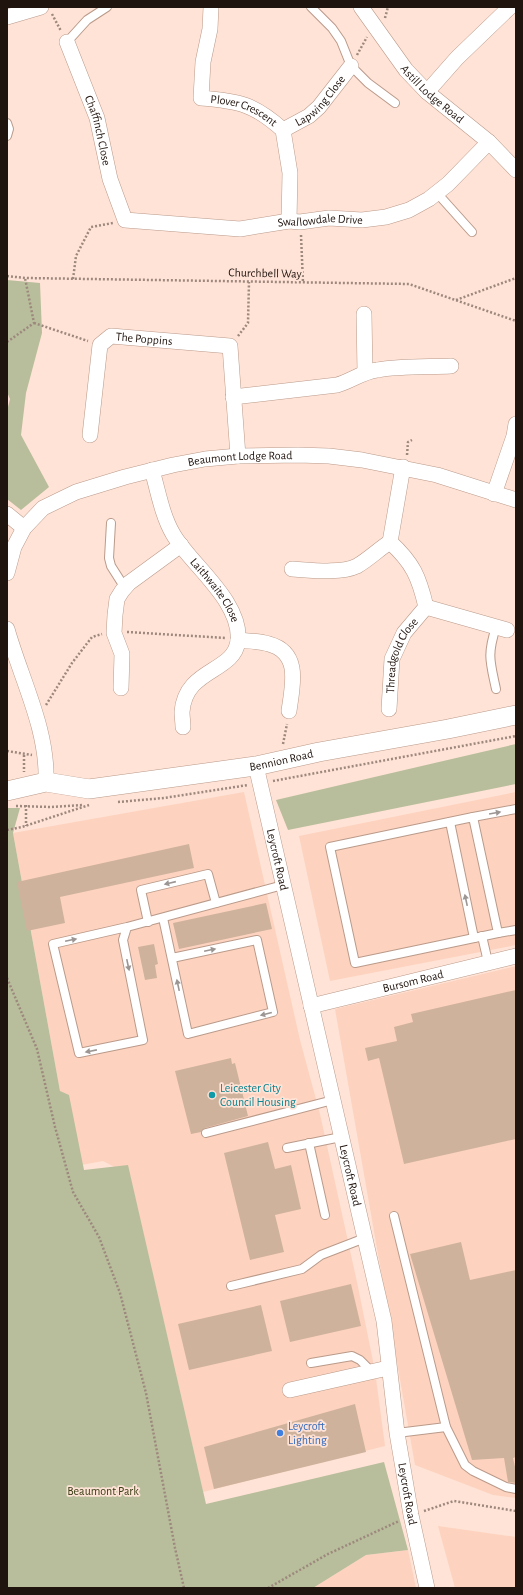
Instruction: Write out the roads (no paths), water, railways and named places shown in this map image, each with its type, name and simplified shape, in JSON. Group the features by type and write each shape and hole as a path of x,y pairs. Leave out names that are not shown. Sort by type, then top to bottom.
{"street":[{"name":"Plover Crescent","path":"211,7 210,29 204,62 201,98 230,100 246,104 271,119 283,130 290,173 294,221"},
{"name":"Astill Lodge Road","path":"361,7 406,70 427,92 489,142 516,170"},
{"path":"427,92 457,58 510,7"},
{"path":"7,17 46,10"},
{"name":"Chaffinch Close","path":"67,42 97,118 110,179 125,220"},
{"name":"Lapwing Close","path":"283,130 309,116 319,107 351,66"},
{"name":"Swallowdale Drive","path":"125,220 240,229 294,221 329,218 362,220 386,217 409,210 430,199 448,184 489,142"},
{"path":"364,314 365,372"},
{"name":"The Poppins","path":"90,435 100,345 111,336 230,346 233,397"},
{"path":"238,456 233,397 337,385 348,382 365,372 377,370 451,366"},
{"path":"494,494 514,436 516,424"},
{"name":"Beaumont Lodge Road","path":"7,573 14,547 24,528 43,508 69,495 124,477 205,459 238,456 329,456 403,467 437,475 516,500"},
{"path":"292,569 349,569 358,565 390,542 403,467"},
{"name":"Laithwaite Close","path":"152,470 165,517 173,535 209,577 224,598 233,616 238,640 232,655 220,666 200,678 191,686 185,698 182,712 183,727"},
{"path":"7,514 24,528"},
{"name":"Threadgold Close","path":"390,542 410,563 422,590 426,607"},
{"name":"Laithwaite Close","path":"121,688 122,654 114,633 117,599 125,588 181,545"},
{"name":"Threadgold Close","path":"426,607 502,629"},
{"name":"Threadgold Close","path":"389,709 392,659 404,633 426,607"},
{"path":"7,629 10,652 31,696 46,765 46,782 10,798"},
{"name":"Laithwaite Close","path":"238,640 270,644 279,648 292,662 294,672 289,711"},
{"name":"Bennion Road","path":"46,782 89,789 258,774 280,760 516,715"},
{"name":"Leycroft Road","path":"258,774 384,1321 388,1368 397,1433 411,1515 426,1588"},
{"name":"Bursom Road","path":"311,1006 516,956"},
{"path":"290,1390 388,1368"}],"lane":[{"path":"67,42 87,20 107,7"},
{"path":"311,7 332,28 341,41 351,66 394,103"},
{"path":"513,7 516,12"},
{"path":"7,123 9,129 7,136"},
{"path":"437,193 472,232"},
{"path":"111,523 109,558 111,566 125,588"},
{"path":"496,689 489,657 491,642 502,629"},
{"path":"516,809 473,816 330,847 355,963 516,930"},
{"path":"473,816 498,934"},
{"path":"450,822 478,937 488,962"},
{"path":"148,922 141,890 208,874 216,903"},
{"path":"127,927 123,940 143,1040 79,1054 53,944 148,922 283,885"},
{"path":"162,918 188,1034 273,1012 258,940 172,958"},
{"path":"206,1133 333,1100"},
{"path":"287,1148 341,1137"},
{"path":"309,1143 326,1215"},
{"path":"394,1216 446,1427 465,1465 473,1471 506,1487 516,1489"},
{"path":"231,1286 302,1269 320,1255 365,1238"},
{"path":"311,1363 352,1356 360,1360 372,1372"},
{"path":"397,1433 446,1427"}],"place":[{"name":"Leicester City Council Housing","path":"212,1095"},
{"name":"Leycroft Lighting","path":"280,1433"}],"park label":[{"name":"Beaumont Park","path":"103,1491"}]}
